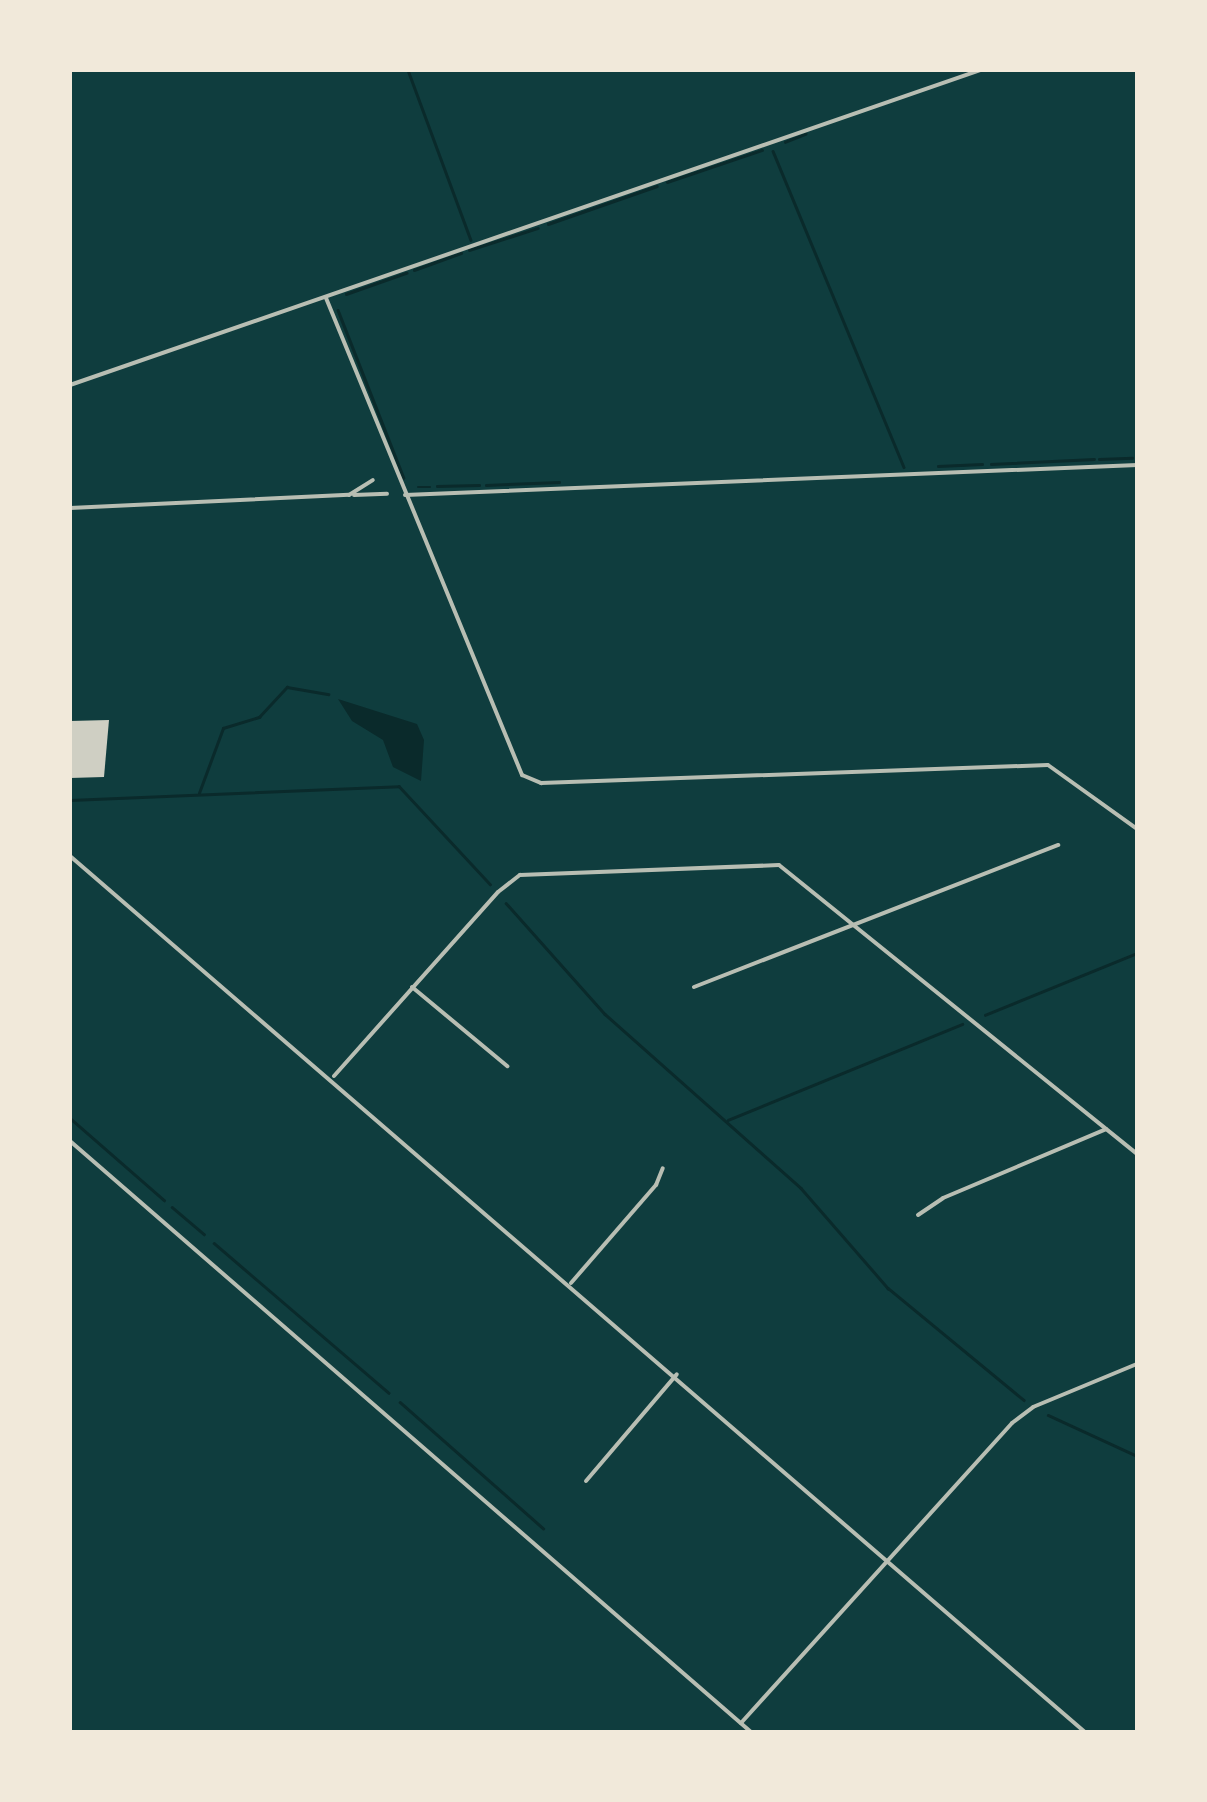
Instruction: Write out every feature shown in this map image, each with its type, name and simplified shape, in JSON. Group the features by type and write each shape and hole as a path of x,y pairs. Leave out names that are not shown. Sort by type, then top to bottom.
{"street":[{"path":"70,386 980,70"},
{"path":"326,298 510,760 531,780 1039,764 1058,767 1137,829"},
{"path":"404,495 1137,465"},
{"path":"350,496 373,480"},
{"path":"70,508 387,494"},
{"path":"694,987 1058,845"},
{"path":"70,856 572,1283 1085,1732"},
{"path":"333,1077 498,892 528,873 779,865 857,924 1137,1154"},
{"path":"412,987 507,1066"},
{"path":"918,1215 942,1198 1106,1129"},
{"path":"70,1142 751,1732"},
{"path":"572,1283 656,1185 663,1168"},
{"path":"741,1724 1012,1423 1033,1407 1137,1364"},
{"path":"586,1481 677,1374"}],"water":[{"path":"338,699 417,724 424,740 421,781 393,767 383,740 352,721"}],"building":[{"path":"109,720 104,777 70,778 70,721"}],"waterway":[{"path":"408,70 471,240"},
{"path":"785,142 805,134"},
{"path":"667,182 762,150"},
{"path":"773,151 904,467"},
{"path":"548,224 657,186"},
{"path":"469,250 538,228"},
{"path":"414,270 461,253"},
{"path":"346,294 406,273"},
{"path":"338,310 404,478"},
{"path":"1099,459 1132,458"},
{"path":"991,464 1094,459"},
{"path":"938,466 982,464"},
{"path":"486,485 559,482"},
{"path":"437,486 479,485"},
{"path":"418,487 430,487"},
{"path":"199,793 223,728 259,717 287,687 328,694"},
{"path":"70,800 399,786 490,884"},
{"path":"506,903 605,1014 801,1188 888,1288 1024,1400"},
{"path":"985,1015 1137,953"},
{"path":"728,1120 962,1024"},
{"path":"70,1118 164,1200"},
{"path":"172,1207 204,1234"},
{"path":"214,1243 389,1393"},
{"path":"400,1402 543,1528"},
{"path":"1048,1415 1137,1456"}]}
